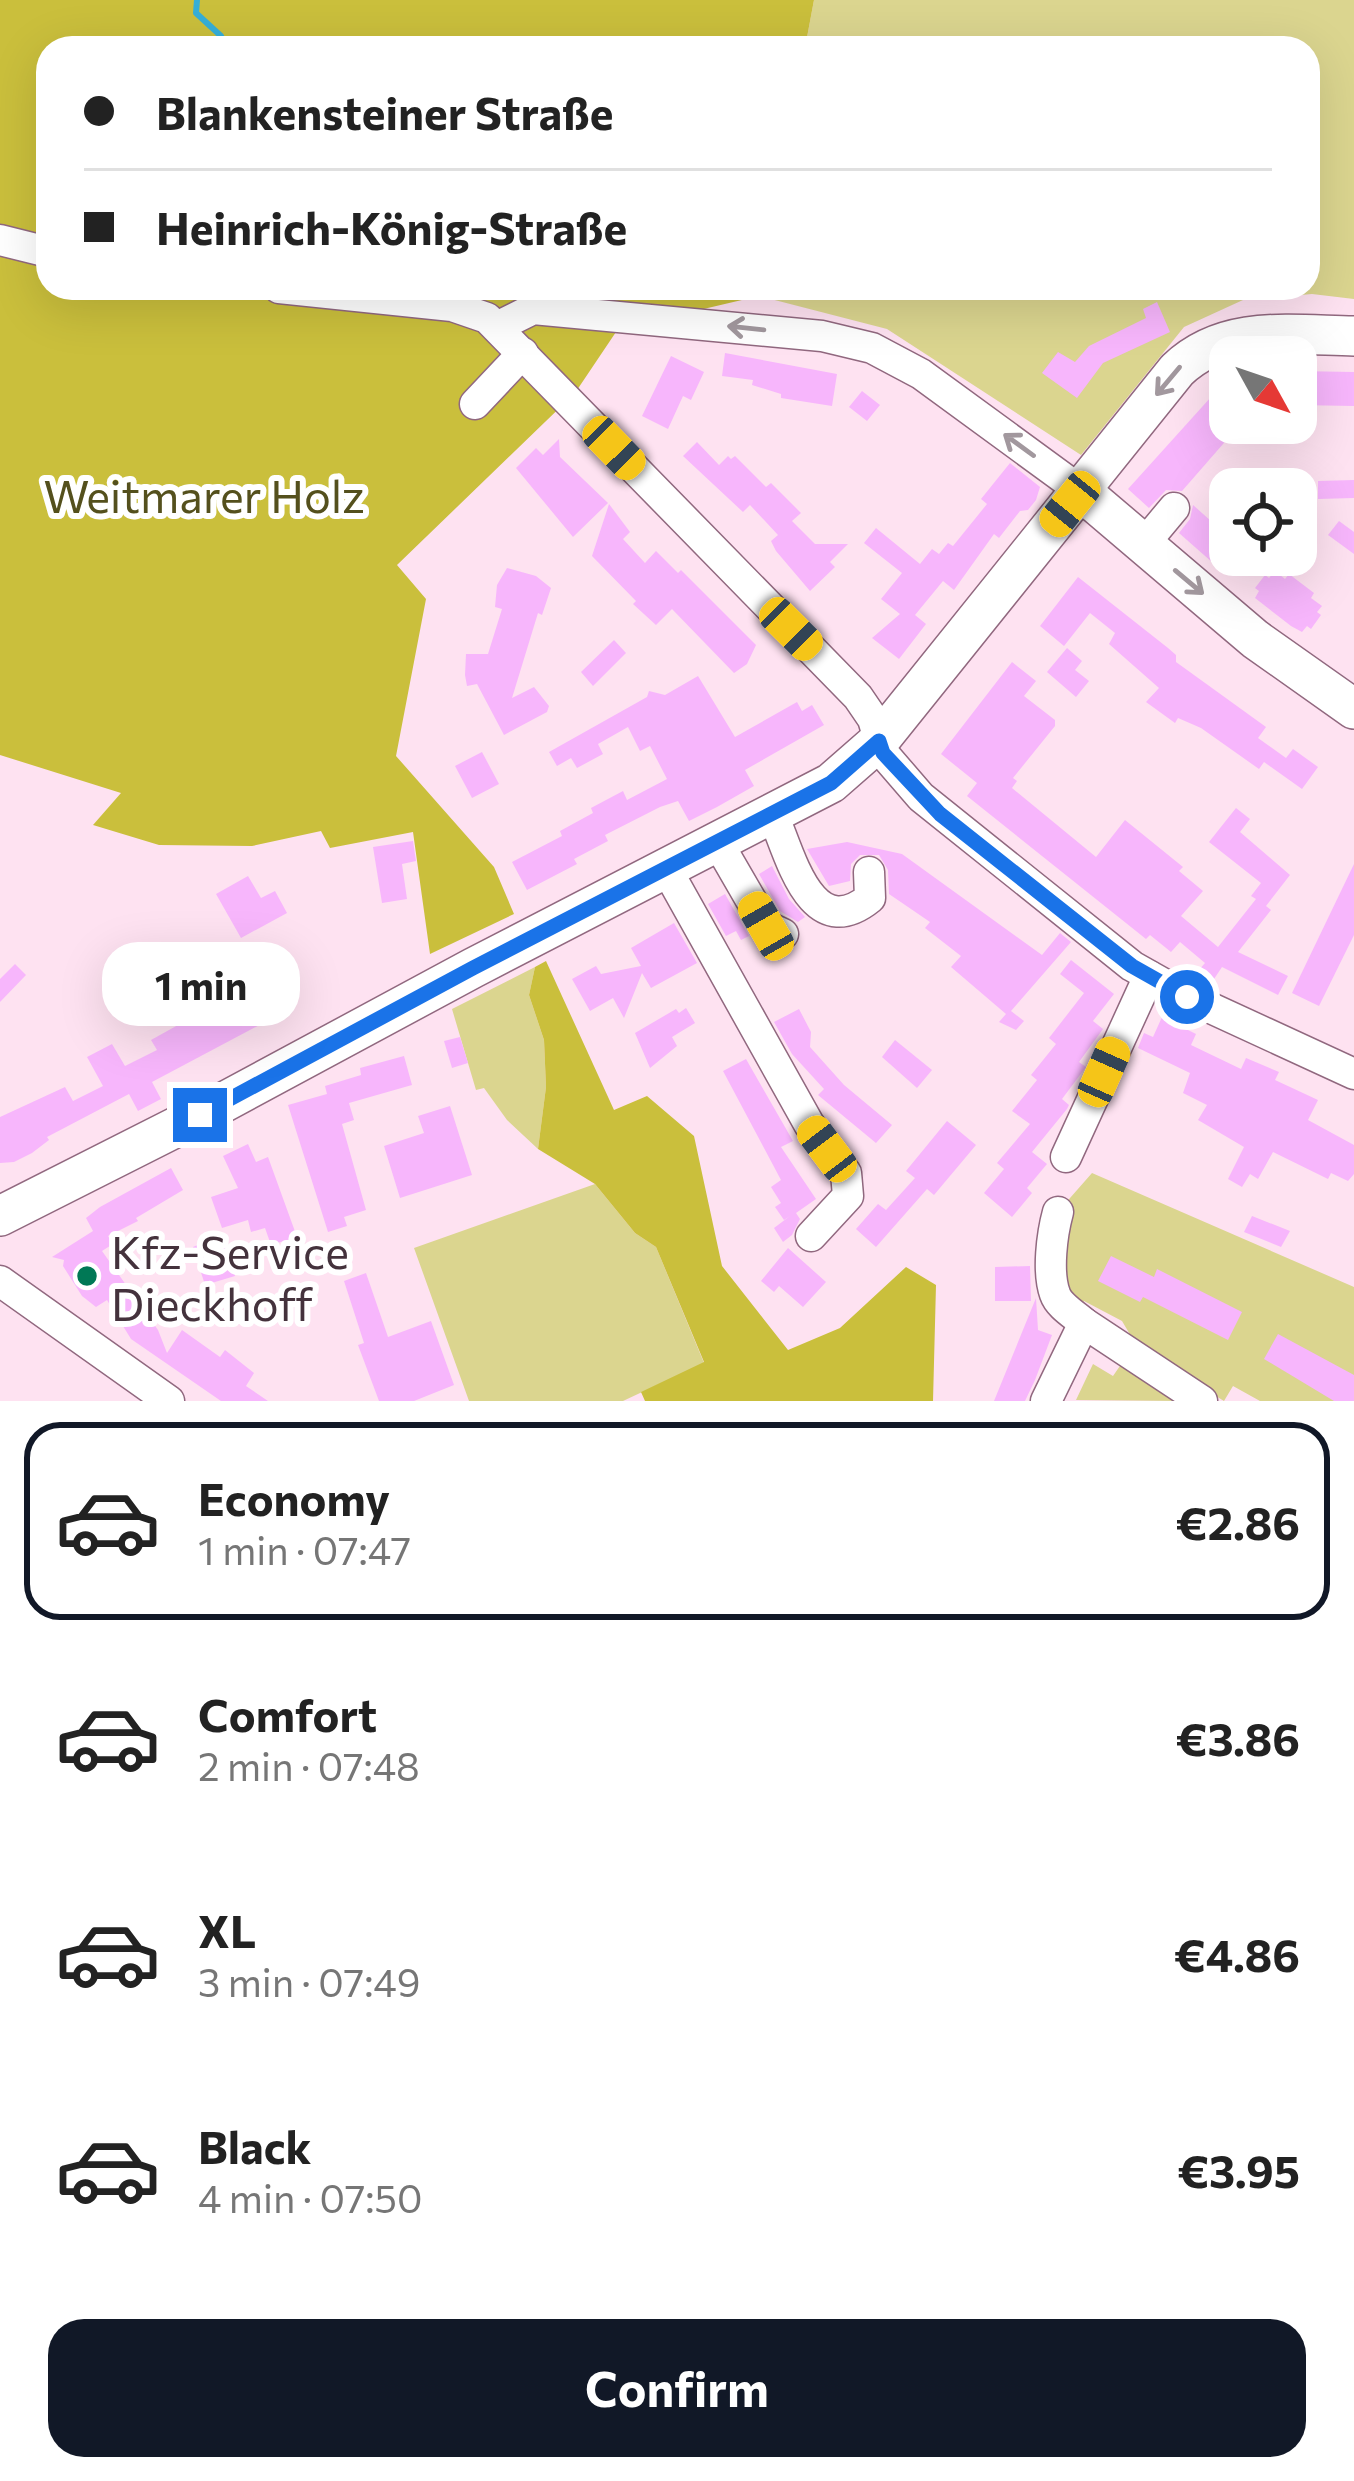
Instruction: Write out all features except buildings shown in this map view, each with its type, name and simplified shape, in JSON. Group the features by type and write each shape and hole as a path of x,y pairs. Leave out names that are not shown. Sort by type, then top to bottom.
{"main road":[{"path":"0,1216 831,783 879,741 1177,370 1203,348 1233,338 1354,336"},
{"path":"1081,491 1255,639 1354,709"}],"street":[{"path":"0,240 36,249"},
{"path":"394,300 452,306 487,318 497,327 858,697 873,719 883,753 940,814 1149,976 1354,1074"},
{"path":"497,327 530,300"},
{"path":"547,300 822,336 872,349 921,374 1081,491"},
{"path":"475,404 523,353"},
{"path":"1144,544 1174,508"},
{"path":"773,814 806,893 820,908 841,912 860,906 870,898 869,872"},
{"path":"718,843 766,926 783,934"},
{"path":"667,870 809,1124 846,1173 848,1196 812,1235"},
{"path":"1066,1157 1149,976"},
{"path":"1058,1212 1052,1233 1055,1296 1084,1323 1202,1401"},
{"path":"0,1281 169,1401"},
{"path":"1046,1401 1084,1323"}],"shaded area":[{"path":"814,0 1354,0 1354,299 1320,295 1320,36 807,36"},
{"path":"775,300 1243,300 1184,327 1081,455 887,329"},
{"path":"535,967 529,995 544,1040 546,1087 538,1149 507,1120 484,1088 476,1090 452,1009"},
{"path":"1092,1173 1354,1287 1354,1401 1260,1401 1233,1386 1224,1401 1138,1348 1122,1321 1084,1301 1081,1306 1067,1299 1063,1206"},
{"path":"595,1184 635,1233 656,1247 704,1363 623,1401 469,1401 414,1248"},
{"path":"1122,1363 1181,1401 1076,1400 1093,1364 1113,1376"}],"green space":[{"name":"Weitmarer Holz","path":"0,0 814,0 807,36 36,36 36,300 742,300 618,329 575,393 397,565 426,599 396,756 494,867 514,914 430,954 413,832 330,848 321,831 252,846 159,845 93,825 121,793 0,755"},
{"path":"546,961 614,1110 647,1096 694,1136 722,1266 788,1350 840,1328 906,1267 936,1285 933,1401 645,1401 641,1392 704,1362 656,1247 635,1233 595,1184 538,1149 546,1087 544,1040 529,995 535,967"}],"waterway":[{"path":"197,0 196,13 221,36"}],"place":[{"name":"Kfz-Service Dieckhoff","path":"87,1276"}],"route":[{"path":"200,1115 831,783 879,741 883,753 940,814 1132,966 1187,997"}]}
